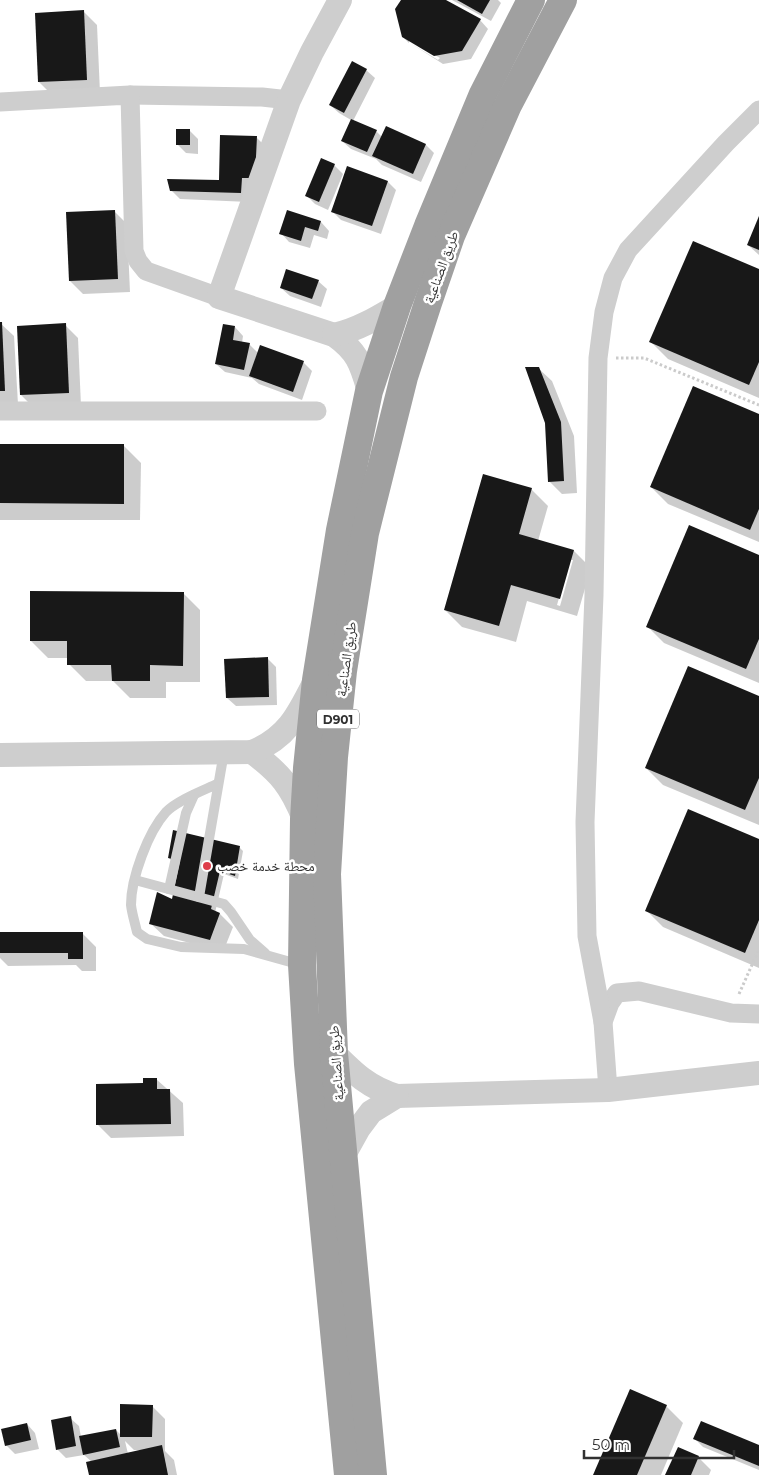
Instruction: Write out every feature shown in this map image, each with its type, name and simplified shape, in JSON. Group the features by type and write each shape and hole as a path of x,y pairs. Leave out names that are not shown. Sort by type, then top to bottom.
{"highway":[{"name":"طريق الصناعية","path":"353,1474 308,1064 302,964 304,819 316,680 340,530 369,391 397,306 428,226 483,94 531,0"},
{"name":"طريق الصناعية","path":"353,1474 344,1155 334,1053 327,874 334,757 341,690 365,533 404,376 451,236 508,105 563,0"}],"street":[{"path":"219,297 289,100 340,0"},
{"path":"0,102 130,94 262,97 289,100"},
{"path":"130,94 134,251 138,261 146,271 334,335 347,344 355,353 369,391"},
{"path":"608,1090 603,1022 588,936 585,822 593,605 598,358 604,312 613,278 628,250 726,143 759,110"},
{"path":"334,335 349,332 397,306"},
{"path":"0,411 317,411"},
{"path":"0,755 252,752 268,746 282,735 304,704 316,680"},
{"path":"252,752 270,765 285,781 296,799 304,819"},
{"path":"603,1022 610,1003 617,993 639,991 731,1013 759,1014"},
{"path":"334,1053 371,1086 381,1092 397,1096 608,1090 759,1073"},
{"path":"344,1155 359,1128 371,1112 397,1096"}],"lane":[{"path":"199,897 224,751"},
{"path":"217,784 194,794 167,811 144,848 132,891 131,907 137,932 148,939 181,947 244,948 302,964"},
{"path":"169,889 186,813 194,794"},
{"path":"135,880 224,904 232,912 250,940 266,955"}],"path":[{"path":"598,358 644,358 759,405"},
{"path":"731,1013 759,949"}],"building":[{"path":"401,0 446,0 481,19 462,51 434,56 402,37 395,9"},
{"path":"457,0 490,0 482,14"},
{"path":"84,10 87,80 38,82 35,13"},
{"path":"352,61 367,69 344,113 329,105"},
{"path":"351,119 377,130 367,152 341,141"},
{"path":"386,126 426,144 413,174 372,156"},
{"path":"176,129 190,129 190,145 176,145"},
{"path":"220,135 257,136 255,178 242,178 241,193 170,191 167,179 219,180"},
{"path":"321,158 335,164 319,202 305,196"},
{"path":"347,166 388,181 372,226 331,212"},
{"path":"115,210 118,279 69,281 66,212"},
{"path":"287,210 321,221 318,231 305,227 301,241 279,234"},
{"path":"759,216 759,250 747,245"},
{"path":"693,241 759,269 759,362 749,385 649,342"},
{"path":"286,269 319,280 312,299 280,288"},
{"path":"0,322 2,322 5,391 0,391"},
{"path":"66,323 69,393 20,395 17,326"},
{"path":"223,324 235,326 233,340 250,343 244,370 215,364"},
{"path":"260,345 304,361 293,392 249,376"},
{"path":"525,367 539,367 561,422 564,481 548,482 545,423"},
{"path":"693,386 759,414 759,509 750,530 650,487"},
{"path":"0,444 124,444 124,504 0,503"},
{"path":"483,474 532,488 519,534 574,550 560,599 511,585 499,626 444,610"},
{"path":"689,525 759,555 759,639 746,669 646,627"},
{"path":"30,591 184,592 183,666 150,665 150,681 112,681 111,665 67,665 67,641 30,641"},
{"path":"268,657 269,697 226,698 224,659"},
{"path":"688,666 759,696 759,778 745,810 645,768"},
{"path":"688,809 759,839 759,920 745,953 645,911"},
{"name":"محطة خدمة خصب","path":"173,830 240,846 235,876 220,871 211,909 220,913 210,940 149,924 157,892 172,899 180,861 168,858"},
{"path":"0,932 83,932 83,959 68,959 68,953 0,953"},
{"path":"143,1078 157,1078 157,1089 170,1089 171,1124 96,1125 96,1084 143,1083"},
{"path":"630,1389 667,1405 637,1475 593,1475"},
{"path":"120,1404 153,1405 152,1437 120,1437"},
{"path":"71,1416 76,1446 56,1450 51,1420"},
{"path":"701,1421 759,1445 759,1466 693,1439"},
{"path":"27,1423 31,1440 5,1446 1,1429"},
{"path":"116,1429 120,1447 83,1455 79,1436"},
{"path":"162,1445 168,1475 89,1475 86,1462"},
{"path":"678,1447 699,1456 691,1475 665,1475"}],"place":[{"name":"محطة خدمة خصب","path":"207,866"}]}
